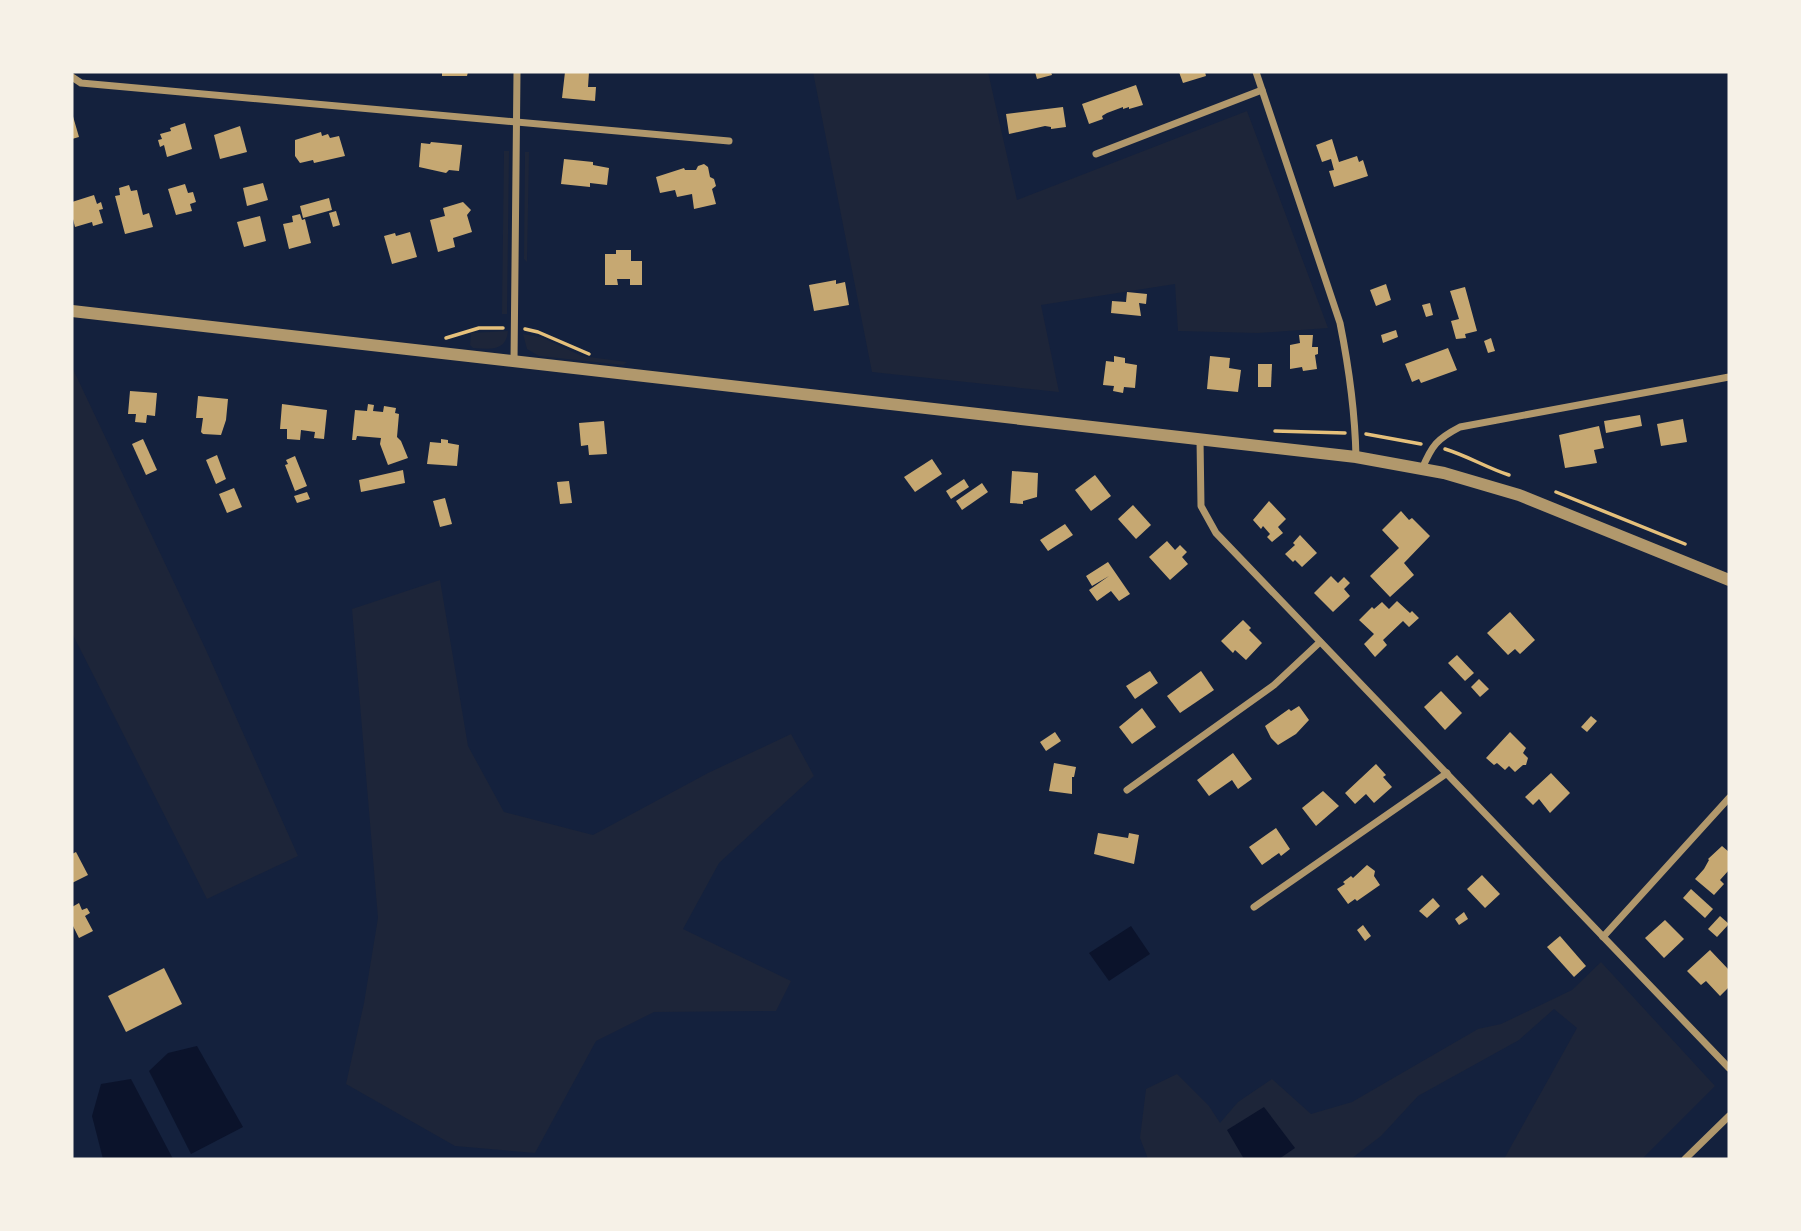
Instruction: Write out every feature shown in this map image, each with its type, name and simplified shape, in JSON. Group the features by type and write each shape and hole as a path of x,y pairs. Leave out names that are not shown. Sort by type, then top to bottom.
{"street":[{"path":"514,362 517,72"},
{"path":"1256,72 1340,323 1348,364 1356,457"},
{"path":"72,77 81,83 729,141"},
{"path":"1096,154 1262,90"},
{"path":"72,311 1356,457 1444,473 1519,495 1729,580"},
{"path":"1422,469 1432,446 1444,435 1460,427 1729,377"},
{"path":"1200,439 1201,506 1216,533 1729,1068"},
{"path":"1126,790 1274,685 1320,642"},
{"path":"1254,906 1447,773"},
{"path":"1604,937 1729,798"},
{"path":"1685,1159 1729,1116"}],"shaded area":[{"path":"813,72 988,72 1017,200 1247,111 1328,328 1258,333 1178,331 1175,284 1041,305 1059,392 872,372"},
{"path":"504,151 509,151 507,314 502,314"},
{"path":"525,152 529,152 527,262 524,259"},
{"path":"508,331 504,343 496,348 473,348 470,345 471,333"},
{"path":"523,334 541,337 582,356 627,362 623,365 539,356 527,349"},
{"path":"72,367 206,650 298,856 207,899 72,633"},
{"path":"440,580 468,746 504,812 593,835 708,773 791,734 814,776 719,863 683,929 791,981 776,1011 654,1012 596,1041 535,1153 455,1146 346,1084 364,1003 378,918 352,609"},
{"path":"1131,926 1150,954 1109,981 1089,953"},
{"path":"1601,962 1715,1086 1642,1159 1504,1159 1577,1028 1554,1009 1519,1040 1418,1096 1381,1136 1351,1159 1148,1159 1140,1138 1146,1089 1177,1074 1209,1106 1220,1123 1238,1102 1272,1079 1311,1114 1352,1102 1478,1029 1501,1024 1572,990"},
{"path":"197,1046 243,1127 191,1154 149,1071 168,1053"},
{"path":"131,1079 173,1159 103,1159 92,1116 101,1084"},
{"path":"1264,1107 1295,1148 1279,1159 1244,1159 1227,1130"}],"building":[{"path":"442,72 468,72 467,76 442,76"},
{"path":"565,72 589,72 588,87 596,87 595,101 562,98"},
{"path":"1035,72 1051,72 1052,75 1037,79"},
{"path":"1179,72 1205,72 1206,76 1183,83"},
{"path":"1136,85 1143,105 1129,109 1123,107 1089,124 1082,104"},
{"path":"1063,107 1066,127 1051,129 1045,126 1009,134 1006,114"},
{"path":"72,113 79,137 72,139"},
{"path":"185,123 192,149 167,157 164,145 160,147 160,134"},
{"path":"240,126 247,152 220,159 214,135"},
{"path":"321,132 322,136 328,134 330,138 339,136 345,156 314,163 313,160 300,163 295,156 295,140"},
{"path":"1332,139 1339,162 1357,156 1359,162 1363,160 1368,176 1334,187 1329,171 1334,170 1331,159 1322,162 1316,145"},
{"path":"421,143 462,145 459,171 449,170 446,173 419,167"},
{"path":"564,159 593,162 593,165 609,168 607,185 590,183 590,187 561,184"},
{"path":"704,164 708,167 710,177 714,179 716,186 712,189 716,204 694,209 692,194 677,197 675,190 660,193 656,177 684,168 696,170"},
{"path":"263,183 268,200 247,206 243,188"},
{"path":"185,184 188,193 193,192 196,202 190,204 192,211 176,215 168,189"},
{"path":"129,185 131,191 137,190 143,215 149,213 153,227 125,234 115,196 120,195 119,188"},
{"path":"94,195 97,204 101,202 103,209 99,210 103,223 93,226 92,222 75,227 72,202"},
{"path":"329,198 332,210 303,218 300,206"},
{"path":"463,202 471,210 467,215 472,232 453,238 455,247 438,252 430,220 445,216 443,208"},
{"path":"336,211 340,225 333,227 329,213"},
{"path":"300,214 302,220 305,219 311,243 289,249 283,224 293,222 292,216"},
{"path":"260,216 266,241 244,247 237,222"},
{"path":"410,232 417,257 392,264 384,236"},
{"path":"616,250 631,250 631,261 642,261 642,285 630,285 630,279 617,279 618,285 605,285 605,254 616,254"},
{"path":"836,280 836,284 845,282 849,305 814,311 809,285"},
{"path":"1386,284 1391,300 1376,306 1370,290"},
{"path":"1465,287 1477,331 1465,334 1466,338 1456,339 1451,321 1459,319 1450,291"},
{"path":"1127,292 1147,294 1146,304 1139,303 1141,316 1111,313 1112,301 1126,302"},
{"path":"1430,303 1433,315 1426,317 1422,305"},
{"path":"1396,330 1398,337 1383,343 1381,335"},
{"path":"1299,335 1313,335 1312,347 1318,347 1318,354 1315,355 1317,369 1290,369 1290,345 1300,343"},
{"path":"1491,338 1495,351 1488,353 1484,341"},
{"path":"1448,348 1457,370 1421,383 1419,379 1412,382 1405,364"},
{"path":"1114,356 1125,358 1125,363 1137,365 1135,388 1124,387 1123,393 1113,391 1114,386 1103,385 1106,361 1114,362"},
{"path":"1210,356 1230,358 1229,368 1241,370 1238,392 1207,389"},
{"path":"1258,364 1272,364 1271,387 1258,387"},
{"path":"130,391 157,393 155,416 147,415 146,423 135,422 136,414 128,414"},
{"path":"198,396 228,399 221,435 201,432 203,418 196,418"},
{"path":"282,404 327,410 324,439 314,438 315,432 301,430 300,440 287,439 287,429 280,429"},
{"path":"368,404 374,405 373,411 383,412 384,406 396,408 395,413 399,414 397,437 408,458 388,465 380,444 381,438 357,436 356,440 352,440 355,410 367,411"},
{"path":"1640,415 1642,426 1606,433 1604,421"},
{"path":"1683,419 1687,442 1661,446 1657,424"},
{"path":"604,421 607,454 589,455 588,445 581,446 579,423"},
{"path":"1599,426 1604,448 1594,450 1597,463 1565,468 1559,435"},
{"path":"143,439 157,470 146,475 132,444"},
{"path":"441,439 459,445 457,466 427,464 430,442 441,443"},
{"path":"217,455 226,479 216,484 206,460"},
{"path":"295,456 307,486 295,491 285,465 288,464 286,460"},
{"path":"932,459 942,474 915,492 904,477"},
{"path":"403,470 405,483 361,492 359,480"},
{"path":"1012,471 1038,473 1037,497 1023,501 1023,504 1010,503"},
{"path":"1095,475 1111,496 1091,511 1075,490"},
{"path":"964,479 969,487 951,499 946,491"},
{"path":"569,481 572,503 560,504 557,482"},
{"path":"982,483 988,492 962,510 956,501"},
{"path":"234,488 242,507 227,513 219,494"},
{"path":"307,492 310,499 297,503 294,496"},
{"path":"445,498 452,524 440,527 433,501"},
{"path":"1269,501 1286,519 1278,527 1283,533 1272,542 1267,537 1270,534 1253,520"},
{"path":"1133,505 1151,525 1136,539 1118,519"},
{"path":"1401,511 1430,536 1404,563 1414,575 1390,597 1370,576 1399,548 1382,530"},
{"path":"1065,524 1073,535 1048,551 1040,540"},
{"path":"1300,535 1317,553 1302,567 1285,554 1295,545 1293,543"},
{"path":"1167,541 1175,550 1180,545 1187,552 1182,557 1188,564 1170,580 1149,557"},
{"path":"1108,562 1130,594 1119,601 1111,591 1097,601 1089,590 1109,576 1092,586 1086,576"},
{"path":"1331,576 1338,583 1344,577 1350,583 1344,589 1350,596 1333,612 1314,593"},
{"path":"1397,601 1419,618 1409,627 1403,621 1383,640 1387,645 1375,657 1364,644 1374,634 1359,620 1372,607 1374,609 1382,602 1389,609"},
{"path":"1510,612 1535,640 1520,654 1515,649 1508,655 1487,633"},
{"path":"1243,620 1262,643 1246,660 1235,650 1233,653 1221,641"},
{"path":"1457,655 1474,673 1465,681 1448,663"},
{"path":"1150,671 1158,683 1135,699 1126,686"},
{"path":"1201,671 1214,690 1180,713 1167,696"},
{"path":"1479,679 1489,689 1480,697 1471,687"},
{"path":"1441,691 1462,713 1445,730 1424,707"},
{"path":"1299,706 1309,720 1296,734 1278,745 1265,726 1289,709 1291,711"},
{"path":"1142,708 1156,727 1132,744 1119,727"},
{"path":"1591,716 1597,721 1587,732 1581,727"},
{"path":"1055,732 1061,741 1046,751 1040,742"},
{"path":"1510,732 1526,748 1523,753 1528,758 1526,765 1515,772 1509,766 1505,770 1497,763 1494,765 1486,758"},
{"path":"1233,753 1252,779 1238,789 1232,780 1209,796 1197,780"},
{"path":"1054,763 1076,767 1072,777 1072,794 1049,791"},
{"path":"1376,764 1392,787 1374,803 1366,794 1355,804 1345,793"},
{"path":"1551,773 1570,793 1550,813 1539,799 1533,805 1525,797"},
{"path":"1323,791 1339,806 1316,826 1302,808"},
{"path":"1276,828 1290,849 1262,865 1249,847"},
{"path":"1098,833 1128,838 1129,833 1139,835 1134,864 1094,854"},
{"path":"1722,846 1729,852 1729,870 1720,880 1724,884 1714,895 1695,879 1708,859"},
{"path":"76,852 88,875 72,883 72,854"},
{"path":"1367,865 1375,871 1374,876 1380,885 1348,904 1337,889"},
{"path":"1482,875 1500,894 1485,908 1467,889"},
{"path":"1691,889 1713,909 1705,918 1683,898"},
{"path":"1433,898 1440,906 1427,918 1419,911"},
{"path":"79,903 82,910 87,908 90,913 85,916 93,931 79,938 72,924 72,907"},
{"path":"1464,912 1468,919 1459,925 1455,919"},
{"path":"1720,916 1729,924 1717,937 1708,929"},
{"path":"1665,920 1684,939 1664,958 1645,938"},
{"path":"1363,925 1371,936 1365,941 1357,930"},
{"path":"1560,936 1586,966 1574,977 1547,947"},
{"path":"1710,950 1729,970 1729,987 1720,996 1706,981 1701,985 1687,971"},
{"path":"164,968 182,1004 126,1032 108,996"}]}
